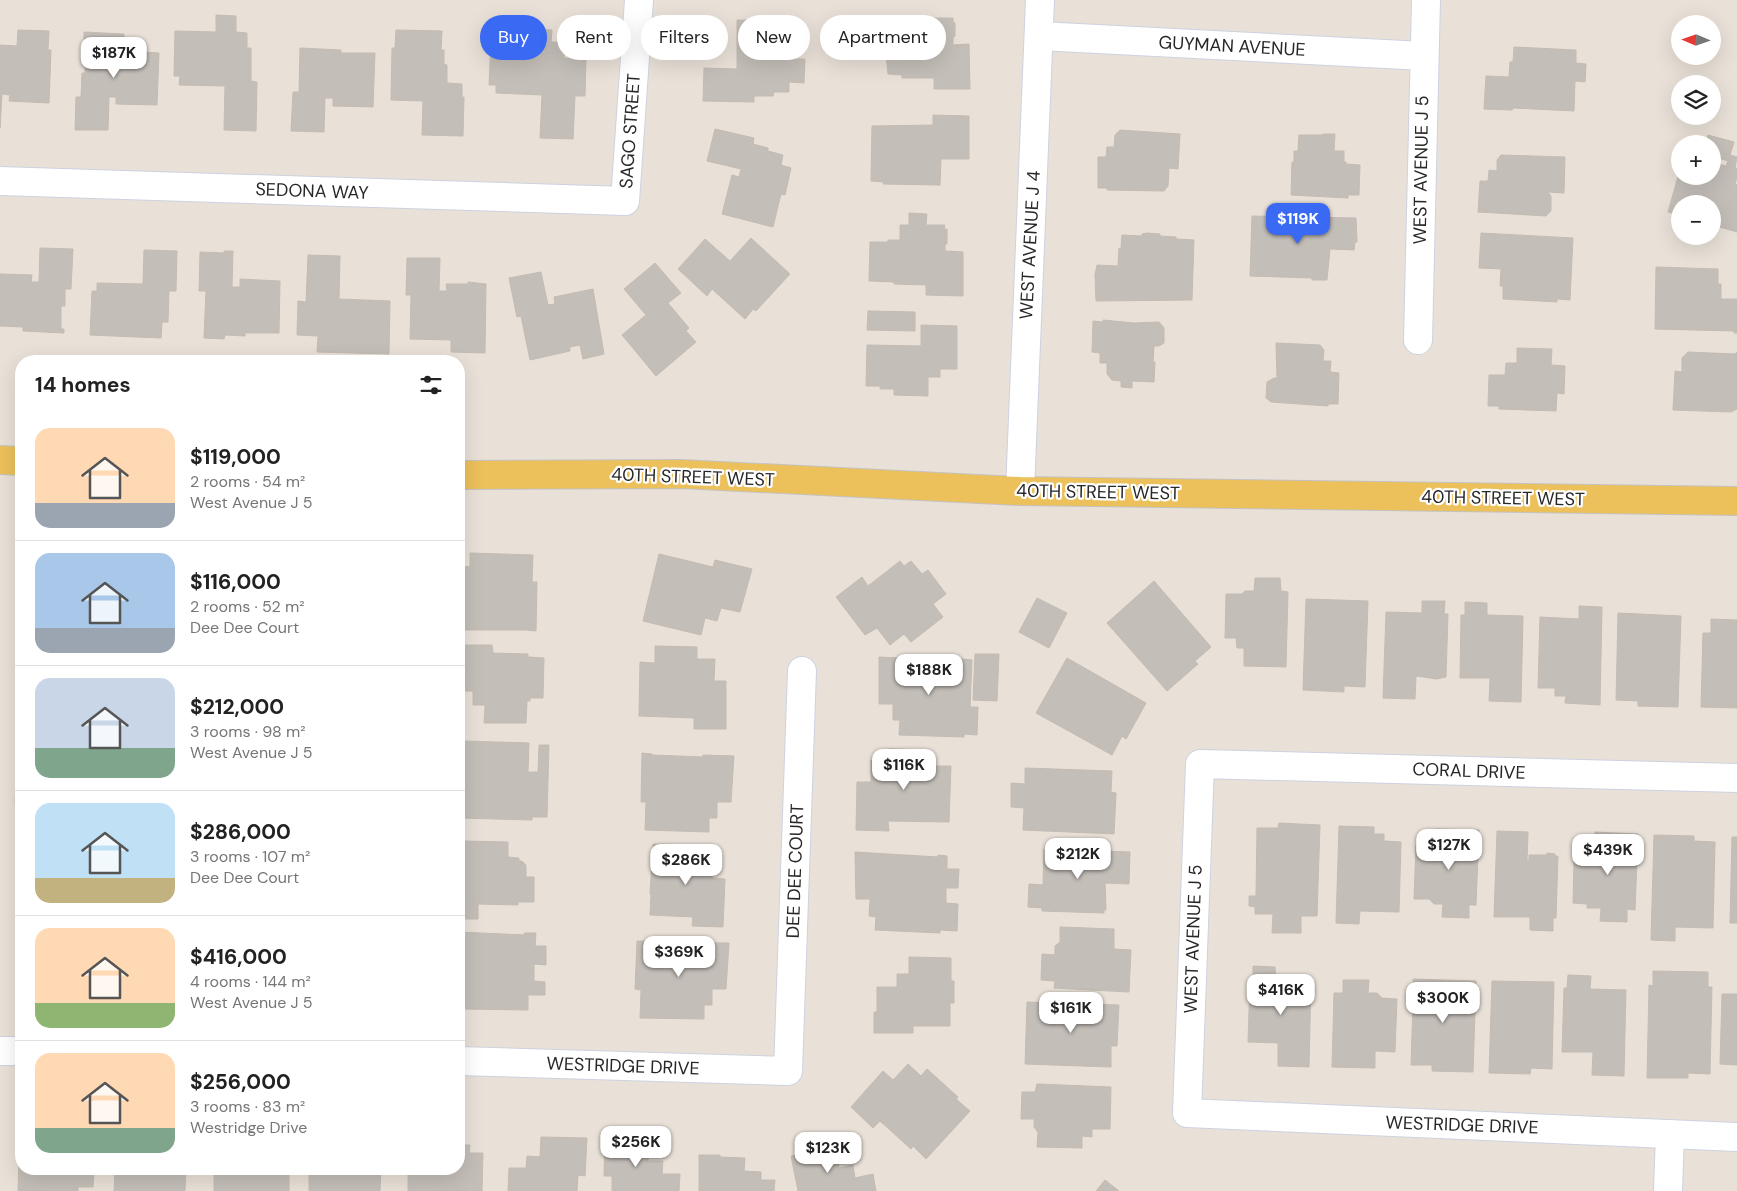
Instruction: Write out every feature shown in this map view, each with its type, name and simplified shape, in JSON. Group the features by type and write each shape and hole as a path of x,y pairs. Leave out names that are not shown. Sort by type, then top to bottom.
{"main road":[{"path":"0,460 15,461"},
{"name":"40TH STREET WEST","path":"465,475 681,474 1020,491 1737,502"}],"street":[{"name":"SAGO STREET","path":"625,201 639,0"},
{"name":"WEST AVENUE J 4","path":"1020,491 1040,0"},
{"name":"WEST AVENUE J 5","path":"1418,340 1426,0"},
{"name":"GUYMAN AVENUE","path":"1039,36 1424,56"},
{"name":"SEDONA WAY","path":"0,181 625,201"},
{"name":"DEE DEE COURT","path":"788,1071 802,671"},
{"name":"WEST AVENUE J 5","path":"1187,1114 1200,764"},
{"name":"CORAL DRIVE","path":"1200,764 1737,778"},
{"path":"0,1051 15,1051"},
{"name":"WESTRIDGE DRIVE","path":"465,1061 788,1071"},
{"name":"WESTRIDGE DRIVE","path":"1187,1114 1737,1137"},
{"path":"1668,1191 1670,1134"}],"building":[{"path":"216,15 236,16 236,32 247,33 247,48 251,48 251,81 257,82 256,131 224,130 225,86 179,85 180,76 174,76 175,31 216,32"},
{"path":"946,18 953,18 955,23 953,45 969,44 970,89 934,89 934,78 902,78 902,75 888,74 887,60 946,60"},
{"path":"737,20 738,60 805,60 804,83 789,82 789,92 774,92 773,96 754,96 754,102 703,101 704,68 737,69"},
{"path":"18,30 49,31 48,50 51,50 49,103 9,101 10,95 2,94 0,128 0,45 17,46"},
{"path":"396,30 442,31 441,50 444,50 444,64 447,65 447,83 462,84 462,97 464,97 463,136 422,135 423,101 391,100 392,48 395,48"},
{"path":"547,30 552,30 551,42 557,42 557,60 586,60 585,96 575,96 573,139 540,138 542,95 496,93 496,85 489,85 490,60 547,60"},
{"path":"84,32 124,34 124,51 159,53 157,105 116,104 116,97 109,97 108,130 75,130 76,97 81,97 82,73 85,73 86,50 84,50"},
{"path":"1514,47 1576,50 1576,63 1586,64 1585,82 1575,81 1574,111 1513,108 1512,110 1484,109 1486,76 1509,77"},
{"path":"300,48 341,50 341,53 375,53 373,107 333,106 333,98 325,98 324,132 291,131 293,92 299,92"},
{"path":"933,115 969,116 969,159 941,159 940,185 883,184 884,182 871,181 872,126 933,125"},
{"path":"715,129 754,138 753,144 783,155 781,165 791,168 785,195 781,194 773,227 722,214 732,175 739,177 741,169 707,161"},
{"path":"1120,130 1180,134 1178,169 1169,168 1168,186 1164,191 1107,190 1107,188 1098,188 1098,157 1106,157 1107,147 1114,147 1115,135"},
{"path":"1335,134 1334,151 1344,151 1344,162 1346,164 1360,165 1359,195 1348,195 1348,198 1291,195 1292,162 1294,162 1294,151 1298,151 1299,135"},
{"path":"1721,138 1734,142 1730,155 1737,157 1735,184 1737,185 1737,232 1721,228 1721,195 1673,195 1676,185 1721,185 1721,165 1726,166 1728,161 1721,159"},
{"path":"1501,155 1565,157 1564,193 1548,192 1551,196 1551,211 1546,216 1478,212 1480,181 1488,181 1489,170 1497,171 1497,160"},
{"path":"1671,201 1671,213 1668,212"},
{"path":"909,213 927,214 926,225 945,225 944,229 947,229 947,244 945,244 945,251 963,252 963,296 926,295 926,285 869,281 870,242 900,240 900,225 909,225"},
{"path":"1252,216 1356,218 1357,242 1355,242 1354,250 1330,249 1327,280 1250,276"},
{"path":"1481,233 1573,238 1570,300 1557,299 1557,302 1503,299 1503,286 1500,286 1501,269 1479,268"},
{"path":"1142,234 1176,237 1176,239 1194,240 1192,300 1096,301 1095,275 1097,265 1118,266 1122,235 1142,236"},
{"path":"751,238 790,274 756,311 753,309 745,319 712,289 707,296 678,269 705,239 730,261"},
{"path":"40,248 73,249 71,289 65,289 65,306 61,306 61,329 64,329 64,333 23,331 23,327 0,326 0,274 32,275 31,282 39,282"},
{"path":"144,250 177,251 176,291 169,291 168,322 162,322 161,338 90,335 92,291 97,291 97,283 143,284"},
{"path":"224,251 233,251 232,287 240,287 240,279 280,281 279,333 245,333 245,336 225,335 224,339 204,338 206,291 199,291 200,252 224,253"},
{"path":"308,255 340,256 339,299 390,301 389,354 317,352 318,336 297,335 298,301 306,302"},
{"path":"407,258 440,258 439,291 447,291 446,284 468,284 468,282 486,284 485,353 451,352 451,340 410,339 411,295 406,295"},
{"path":"655,263 681,293 668,303 689,328 686,331 696,342 656,376 622,335 646,315 624,289"},
{"path":"1656,267 1718,269 1721,299 1737,299 1737,333 1734,333 1734,331 1655,329"},
{"path":"541,272 548,305 555,304 554,297 593,289 604,354 583,359 580,345 570,347 570,351 530,360 521,316 517,317 509,278"},
{"path":"868,311 915,312 915,331 867,330"},
{"path":"1103,320 1134,323 1159,322 1164,328 1164,343 1154,346 1154,382 1132,381 1132,388 1121,387 1121,381 1112,380 1107,374 1107,363 1100,363 1100,353 1092,352 1093,321 1103,322"},
{"path":"921,325 957,326 957,369 940,369 940,377 928,377 928,396 894,395 894,389 866,386 867,345 921,346"},
{"path":"1276,343 1320,345 1324,350 1323,361 1331,361 1330,372 1339,373 1338,404 1328,404 1328,406 1271,402 1266,398 1267,382 1277,378"},
{"path":"1517,348 1552,349 1551,365 1565,366 1564,394 1557,393 1556,411 1499,409 1499,406 1488,406 1489,375 1505,375 1506,363 1517,363"},
{"path":"1688,352 1735,354 1737,352 1737,409 1731,412 1673,410 1675,371 1682,372 1682,358"},
{"path":"470,553 533,555 532,582 537,582 536,631 465,630 465,566 470,567"},
{"path":"659,554 713,567 715,560 752,569 740,612 721,608 717,621 705,618 701,635 643,621"},
{"path":"900,561 904,566 911,561 922,574 928,570 946,594 933,604 943,617 911,642 904,634 890,645 877,628 865,635 836,597 862,577 868,586"},
{"path":"1255,578 1280,578 1281,591 1288,592 1286,667 1244,666 1244,648 1237,648 1236,638 1225,638 1226,594 1242,594 1245,591 1254,591"},
{"path":"1154,581 1211,647 1195,661 1198,664 1167,691 1107,623"},
{"path":"1037,598 1067,613 1049,648 1019,632"},
{"path":"1306,599 1368,601 1365,687 1344,686 1344,692 1303,690"},
{"path":"1422,601 1445,601 1444,614 1448,614 1446,677 1437,679 1416,676 1415,699 1383,698 1386,612 1422,613"},
{"path":"1465,602 1487,603 1487,615 1523,616 1521,702 1489,701 1490,678 1460,678 1461,615 1465,615"},
{"path":"1579,606 1602,607 1600,705 1565,703 1566,696 1555,696 1555,688 1538,688 1540,617 1579,619"},
{"path":"1618,613 1681,616 1678,707 1638,706 1638,701 1616,700"},
{"path":"1711,619 1737,620 1737,708 1701,707 1703,633 1711,633"},
{"path":"465,645 492,645 493,653 528,654 528,657 544,658 543,698 530,698 530,701 527,701 526,723 484,723 485,705 473,705 473,691 465,691"},
{"path":"655,646 697,647 697,659 715,659 714,681 726,681 726,729 694,729 694,718 639,716 640,662 655,663"},
{"path":"975,654 999,654 997,701 973,700"},
{"path":"879,657 972,660 970,707 978,707 977,735 964,734 964,737 899,735 900,720 893,720 893,704 879,704"},
{"path":"1067,658 1146,703 1126,739 1122,736 1112,755 1036,713"},
{"path":"465,741 529,743 528,772 538,772 539,745 549,745 547,817 532,817 532,820 465,818"},
{"path":"889,749 930,750 930,766 951,766 949,822 888,821 889,831 856,830 857,782 871,782 871,760 889,760"},
{"path":"642,753 703,757 703,755 734,756 731,802 717,802 717,818 709,818 709,832 645,830 646,802 641,802"},
{"path":"1025,768 1112,771 1111,792 1116,793 1114,834 1023,830 1024,808 1011,807 1011,783 1025,784"},
{"path":"1279,823 1320,825 1317,916 1301,916 1301,933 1272,933 1273,914 1255,914 1255,907 1249,906 1249,896 1256,896 1257,828 1278,828"},
{"path":"1339,826 1374,827 1374,834 1384,834 1384,841 1401,842 1399,912 1360,911 1359,924 1336,923"},
{"path":"1436,829 1479,830 1476,905 1469,905 1469,918 1442,917 1443,904 1434,904 1429,899 1414,899 1416,845 1435,846"},
{"path":"1497,831 1528,832 1527,861 1529,861 1529,855 1547,855 1547,853 1558,856 1556,918 1553,918 1553,931 1530,930 1530,917 1494,917"},
{"path":"1595,832 1638,834 1635,910 1627,909 1627,922 1600,921 1601,908 1587,908 1587,904 1573,903 1574,859 1586,859 1586,850 1594,850"},
{"path":"1654,835 1694,836 1694,841 1715,842 1713,928 1675,927 1675,941 1651,940"},
{"path":"1732,837 1737,837 1737,923 1730,923"},
{"path":"465,841 508,842 508,857 519,858 519,861 526,865 526,877 534,877 534,902 518,902 518,905 478,904 478,919 465,919"},
{"path":"653,844 695,845 695,856 713,857 712,878 725,879 723,927 692,926 693,917 650,915"},
{"path":"1044,849 1130,852 1129,884 1105,883 1106,910 1104,910 1104,913 1042,911 1042,908 1028,907 1029,884 1043,885"},
{"path":"855,852 947,856 947,869 959,869 958,888 946,888 946,903 958,904 957,931 940,930 940,933 875,930 876,917 869,916 870,899 856,899"},
{"path":"1060,927 1114,929 1114,949 1131,950 1129,992 1054,988 1055,981 1041,980 1042,954 1055,955 1055,946 1060,942"},
{"path":"465,932 525,935 524,933 536,933 535,946 546,946 546,965 534,964 534,981 545,982 545,995 528,995 528,1010 465,1009"},
{"path":"637,941 729,943 726,989 712,989 712,1005 704,1005 704,1019 640,1018 641,990 635,989"},
{"path":"909,957 951,958 951,981 954,981 954,1003 950,1003 950,1026 913,1026 913,1033 874,1033 874,1012 877,1012 877,987 897,987 897,974 909,974"},
{"path":"1253,966 1275,967 1276,980 1311,981 1309,1067 1278,1066 1278,1043 1248,1042 1250,980 1253,980"},
{"path":"1653,971 1708,972 1708,987 1712,987 1710,1074 1688,1073 1688,1078 1647,1078 1649,985 1653,986"},
{"path":"1568,975 1591,976 1590,989 1626,990 1624,1076 1592,1075 1593,1052 1562,1052 1564,988 1567,988"},
{"path":"1413,979 1476,981 1473,1072 1432,1071 1432,1065 1411,1065 1413,1004 1406,1003 1406,993 1413,994"},
{"path":"1343,980 1369,980 1368,993 1377,993 1382,998 1397,999 1395,1052 1375,1051 1375,1068 1332,1067 1334,993 1343,993"},
{"path":"1492,981 1554,982 1552,1069 1531,1068 1530,1074 1489,1073"},
{"path":"1722,994 1737,994 1737,1065 1720,1064"},
{"path":"1027,1002 1119,1005 1117,1046 1111,1046 1111,1067 1025,1064"},
{"path":"908,1064 921,1076 927,1069 958,1097 956,1099 970,1111 926,1159 913,1146 911,1149 880,1121 873,1128 851,1107 883,1071 893,1080"},
{"path":"1037,1084 1111,1087 1110,1129 1092,1129 1092,1137 1082,1136 1082,1148 1037,1147 1038,1132 1034,1127 1034,1119 1021,1119 1022,1092 1035,1092"},
{"path":"541,1137 587,1138 585,1176 578,1175 577,1191 508,1191 509,1168 526,1168 527,1156 540,1157"},
{"path":"605,1138 650,1141 648,1161 663,1161 662,1174 680,1174 679,1191 612,1191 612,1176 604,1176"},
{"path":"465,1145 470,1145 469,1153 483,1153 482,1191 408,1191 408,1175 465,1175"},
{"path":"836,1149 839,1168 853,1165 855,1178 873,1174 876,1191 798,1191 791,1156"},
{"path":"699,1155 745,1158 744,1171 761,1172 761,1180 775,1180 774,1191 699,1191"},
{"path":"18,1175 94,1175 93,1187 78,1187 78,1191 18,1191"},
{"path":"115,1175 186,1175 185,1191 114,1191"},
{"path":"214,1175 289,1175 289,1191 214,1191"},
{"path":"309,1175 381,1175 380,1191 309,1191"},
{"path":"1105,1180 1119,1191 1096,1191"}]}
